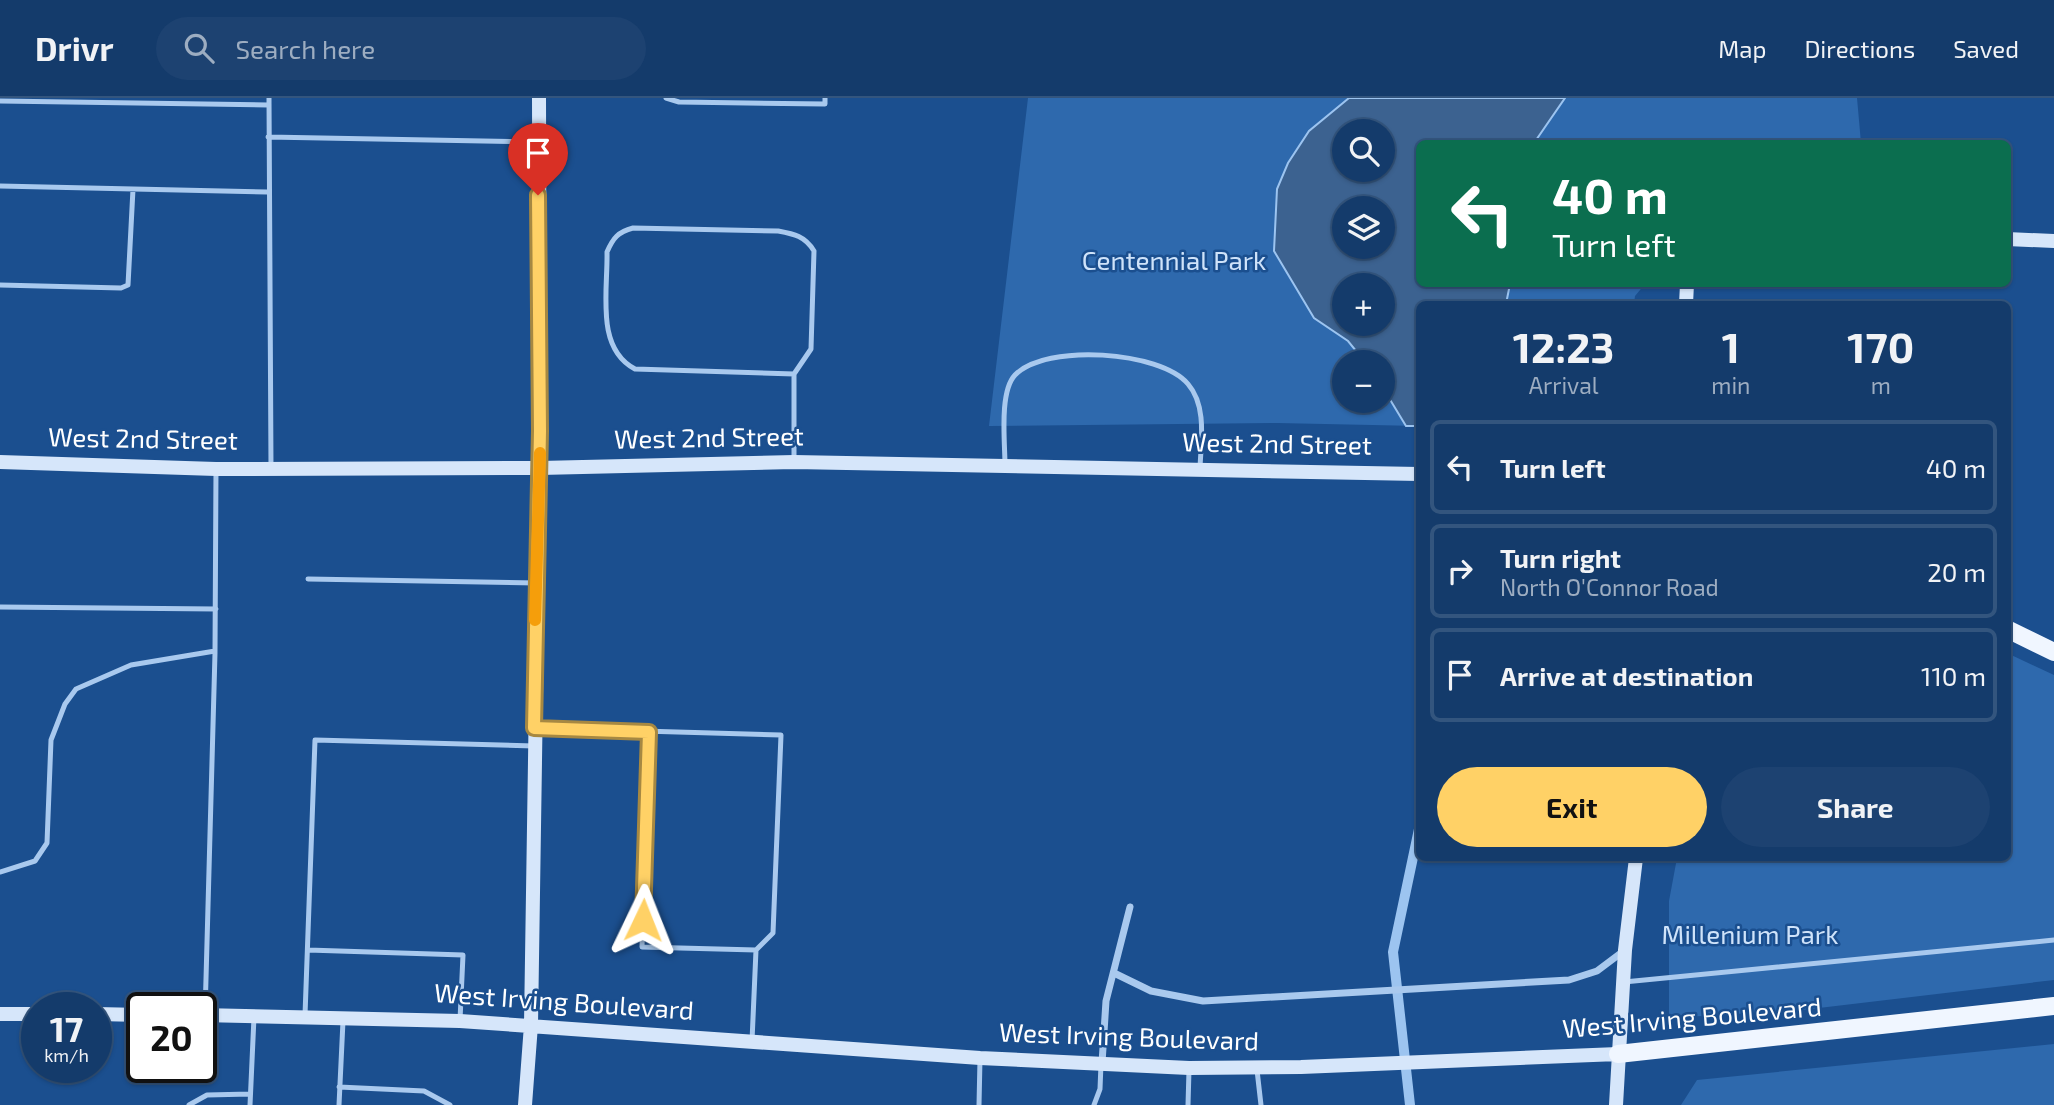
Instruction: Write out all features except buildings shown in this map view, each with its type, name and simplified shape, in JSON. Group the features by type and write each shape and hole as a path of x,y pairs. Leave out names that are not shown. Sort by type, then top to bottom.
{"main road":[{"path":"525,1105 531,1025 536,583 540,468 539,98"},
{"path":"2011,239 2054,241"},
{"name":"West 2nd Street","path":"0,462 216,469 540,468 794,462 1416,474"},
{"path":"2011,631 2054,652"},
{"path":"1616,1105 1625,950 1636,861"},
{"name":"West Irving Boulevard","path":"217,1016 460,1021 980,1058 1257,1069 1618,1054 2054,1006"},
{"path":"0,1014 21,1014"}],"street":[{"path":"1101,1064 1106,1001 1130,907"},
{"path":"1114,972 1151,991 1203,1001 1569,980 1597,971 1625,950"}],"lane":[{"path":"666,98 678,102 825,104 825,98"},
{"path":"0,101 268,102 271,468"},
{"path":"268,137 538,142"},
{"path":"0,186 267,192"},
{"path":"0,285 121,288 128,285 133,189"},
{"path":"794,374 635,369 624,363 608,334 607,252 612,241 620,231 633,228 778,231 794,234 808,241 814,251 811,349 794,374 794,462"},
{"path":"1005,465 1007,391 1014,376 1027,367 1054,358 1091,354 1129,358 1167,370 1187,383 1200,411 1200,468"},
{"path":"204,992 216,609 216,469"},
{"path":"308,579 536,583"},
{"path":"0,607 216,609"},
{"path":"0,872 36,861 47,843 51,740 65,704 76,689 131,665 215,651"},
{"path":"534,728 781,735 773,933 756,950 752,1041"},
{"path":"649,732 642,947 756,950"},
{"path":"305,1016 315,740 534,746"},
{"path":"1623,982 2054,940"},
{"path":"308,950 463,955 460,1021"},
{"path":"250,1105 254,1017"},
{"path":"338,1105 343,1017"},
{"path":"979,1105 980,1058"},
{"path":"1094,1105 1100,1089 1101,1064"},
{"path":"1188,1105 1189,1068"},
{"path":"1257,1069 1261,1105"},
{"path":"340,1087 424,1091 450,1105"},
{"path":"189,1105 207,1095 250,1094"}],"green space":[{"name":"Centennial Park","path":"1028,98 1857,98 1861,140 1416,140 1416,287 1642,287 1634,301 1416,301 1416,426 1277,423 989,426"},
{"name":"Millenium Park","path":"2011,655 2054,675 2054,980 1802,1010 1669,1018 1669,901 1676,861 2011,861"},
{"path":"2054,1044 2054,1105 1681,1105 1697,1080"}],"shaded area":[{"path":"1349,98 1565,98 1536,140 1416,140 1416,287 1509,287 1507,301 1416,301 1416,426 1406,426 1395,408 1395,350 1355,350 1341,336 1395,336 1395,273 1332,273 1332,330 1314,318 1274,251 1277,189 1288,163 1309,131"}],"waterway":[{"path":"1410,1105 1393,952 1416,843"}],"slow traffic":[{"path":"535,620 540,453"}],"route":[{"path":"538,195 540,431 534,728 649,732 643,920"}]}
